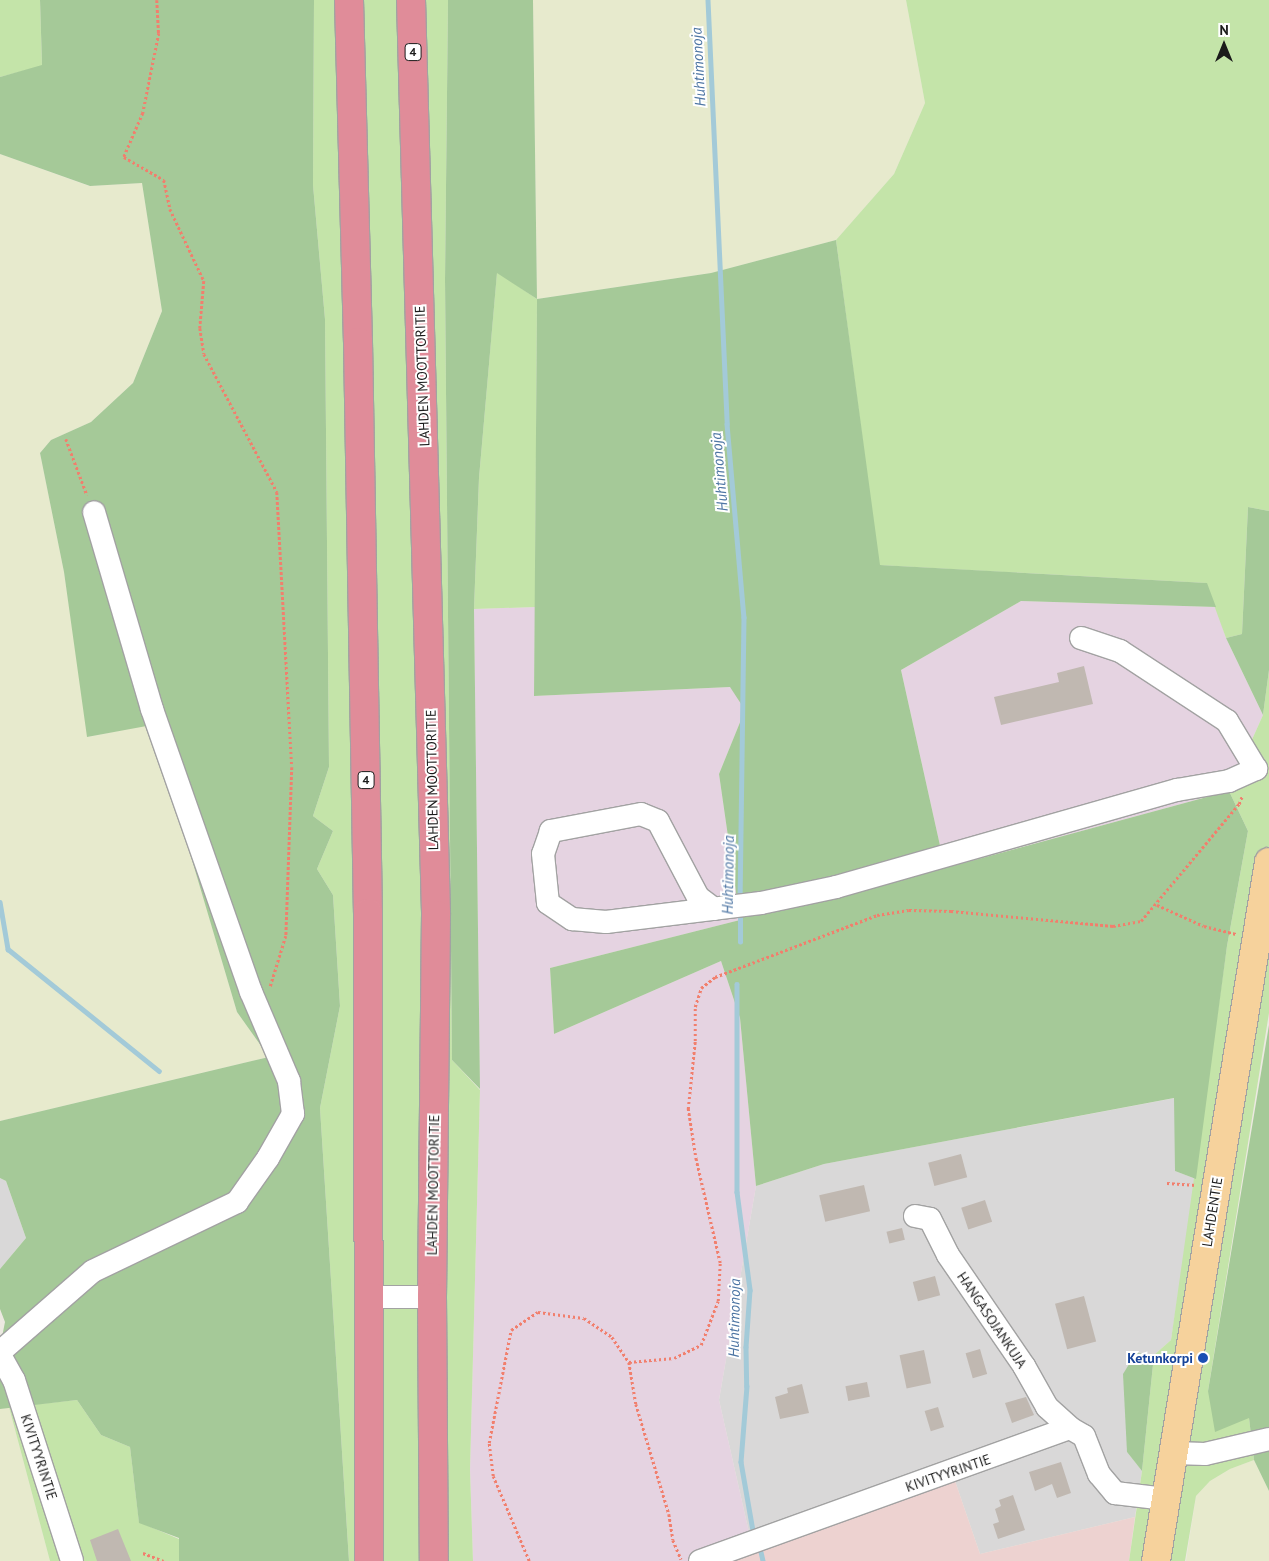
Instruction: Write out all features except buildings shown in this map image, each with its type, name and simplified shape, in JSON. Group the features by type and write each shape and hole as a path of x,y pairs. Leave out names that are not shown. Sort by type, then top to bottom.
{"highway":[{"name":"4","path":"349,0 358,352 368,903 369,1561"},
{"name":"LAHDEN MOOTTORITIE","path":"411,0 436,915 432,1297 434,1561"}],"main road":[{"name":"LAHDENTIE","path":"1156,1561 1269,862"}],"street":[{"path":"0,1353 93,1271 237,1202 268,1158 293,1114 289,1081 261,1016 152,709 94,512"},
{"path":"731,907 698,897 658,821 642,814 552,831 543,854 548,903 572,919 606,922 731,907 836,887 1177,790 1229,781 1256,769 1227,721 1120,651 1081,638"},
{"name":"HANGASOJANKUJA","path":"915,1216 930,1219 948,1255 1024,1366 1047,1407 1070,1428"},
{"path":"370,1297 432,1297"},
{"name":"KIVITYYRINTIE","path":"0,1353 14,1380 72,1561"},
{"path":"1070,1428 1084,1436 1099,1474 1115,1493 1166,1499"},
{"name":"KIVITYYRINTIE","path":"700,1561 1070,1428"},
{"path":"1174,1454 1204,1454 1269,1439"}],"path":[{"path":"157,0 159,33 143,113 124,157 164,180 170,209 204,281 200,328 204,354 278,492 292,767 286,936 261,1016"},
{"path":"66,439 94,512"},
{"path":"629,1362 674,1358 702,1345 718,1301 720,1263 696,1160 688,1109 695,1041 696,1007 701,988 715,977 877,915 909,910 951,911 1113,926 1141,921 1157,905 1240,804 1256,769"},
{"path":"1157,905 1204,926 1256,939"},
{"path":"1167,1183 1216,1188"},
{"path":"529,1561 493,1476 489,1443 510,1330 538,1312 584,1318 612,1337 629,1362 636,1404 669,1514 673,1540 682,1561"},
{"path":"142,1553 164,1561"}],"shaded area":[{"path":"1021,601 1216,607 1226,638 1263,715 1229,791 945,868 901,670"},
{"path":"535,607 534,696 731,687 745,710 719,774 740,920 550,968 554,1034 721,961 740,1018 756,1186 719,1400 753,1550 724,1561 473,1561 470,1470 480,1089 474,609"},
{"path":"1175,1098 1175,1171 1196,1179 1171,1340 1154,1355 1136,1354 1127,1452 1142,1471 1135,1517 980,1554 954,1478 753,1550 719,1400 756,1186 824,1164"},
{"path":"0,1178 6,1181 26,1238 0,1269"},
{"path":"954,1478 980,1554 1135,1517 1129,1561 724,1561"}],"green space":[{"path":"0,0 40,0 42,66 0,77"},
{"path":"40,0 314,0 313,185 325,319 329,767 313,816 333,831 317,869 333,895 340,1006 320,1108 349,1561 179,1561 179,1538 139,1523 130,1447 101,1435 77,1400 0,1409 0,1347 5,1322 0,1309 0,1269 26,1238 6,1181 0,1178 0,1121 269,1057 237,1012 152,725 87,737 64,572 40,453 51,440 91,422 133,383 162,311 142,183 90,186 0,154 0,77 42,65"},
{"path":"314,0 448,0 445,280 452,1060 480,1090 470,1470 473,1561 349,1561 320,1108 340,1006 333,895 317,869 333,831 313,816 329,767 325,319 313,185"},
{"path":"448,0 533,0 537,299 497,273 479,478 474,609 480,1089 452,1060 445,280"},
{"path":"533,0 906,0 925,103 894,174 836,240 711,273 537,299"},
{"path":"906,0 1269,0 1269,511 1248,507 1242,634 1226,638 1206,583 879,565 836,240 894,174 925,103"},
{"path":"0,154 89,186 142,183 162,311 133,383 91,422 51,440 40,453 64,572 88,737 152,724 237,1012 269,1057 0,1121"},
{"path":"836,240 880,565 1207,583 1216,607 1021,601 901,670 945,868 1229,791 1248,831 1227,946 1196,1179 1175,1171 1174,1098 824,1164 756,1186 740,1018 721,961 554,1034 550,968 740,920 719,774 745,710 730,687 534,696 537,299 711,273"},
{"path":"497,272 537,299 535,607 474,609 479,478"},
{"path":"1248,507 1269,511 1269,670 1263,715 1226,638 1242,634"},
{"path":"1269,670 1269,1013 1208,1391 1249,1418 1254,1460 1230,1469 1210,1481 1196,1496 1185,1561 1129,1561 1142,1471 1154,1355 1171,1340 1227,946 1248,831 1229,791 1263,715"},
{"path":"1269,1025 1269,1491 1254,1460 1249,1418 1215,1432 1208,1391"},
{"path":"1136,1353 1154,1355 1142,1471 1127,1452 1123,1374"},
{"path":"77,1400 101,1435 130,1447 139,1522 179,1539 179,1561 50,1561 9,1407"},
{"path":"9,1407 50,1561 0,1561 0,1409"},
{"path":"1254,1460 1269,1491 1269,1561 1186,1561 1196,1496 1210,1481 1230,1469"}],"waterway":[{"name":"Huhtimonoja","path":"708,0 727,424 744,617 740,900"},
{"path":"0,902 8,949 159,1071"},
{"name":"Huhtimonoja","path":"740,913 740,942"},
{"name":"Huhtimonoja","path":"737,984 737,1192 750,1290 746,1347 747,1386 741,1462 753,1531"},
{"name":"Huhtimonoja","path":"761,1552 763,1561"}],"place":[{"name":"Ketunkorpi","path":"1203,1358"}]}
